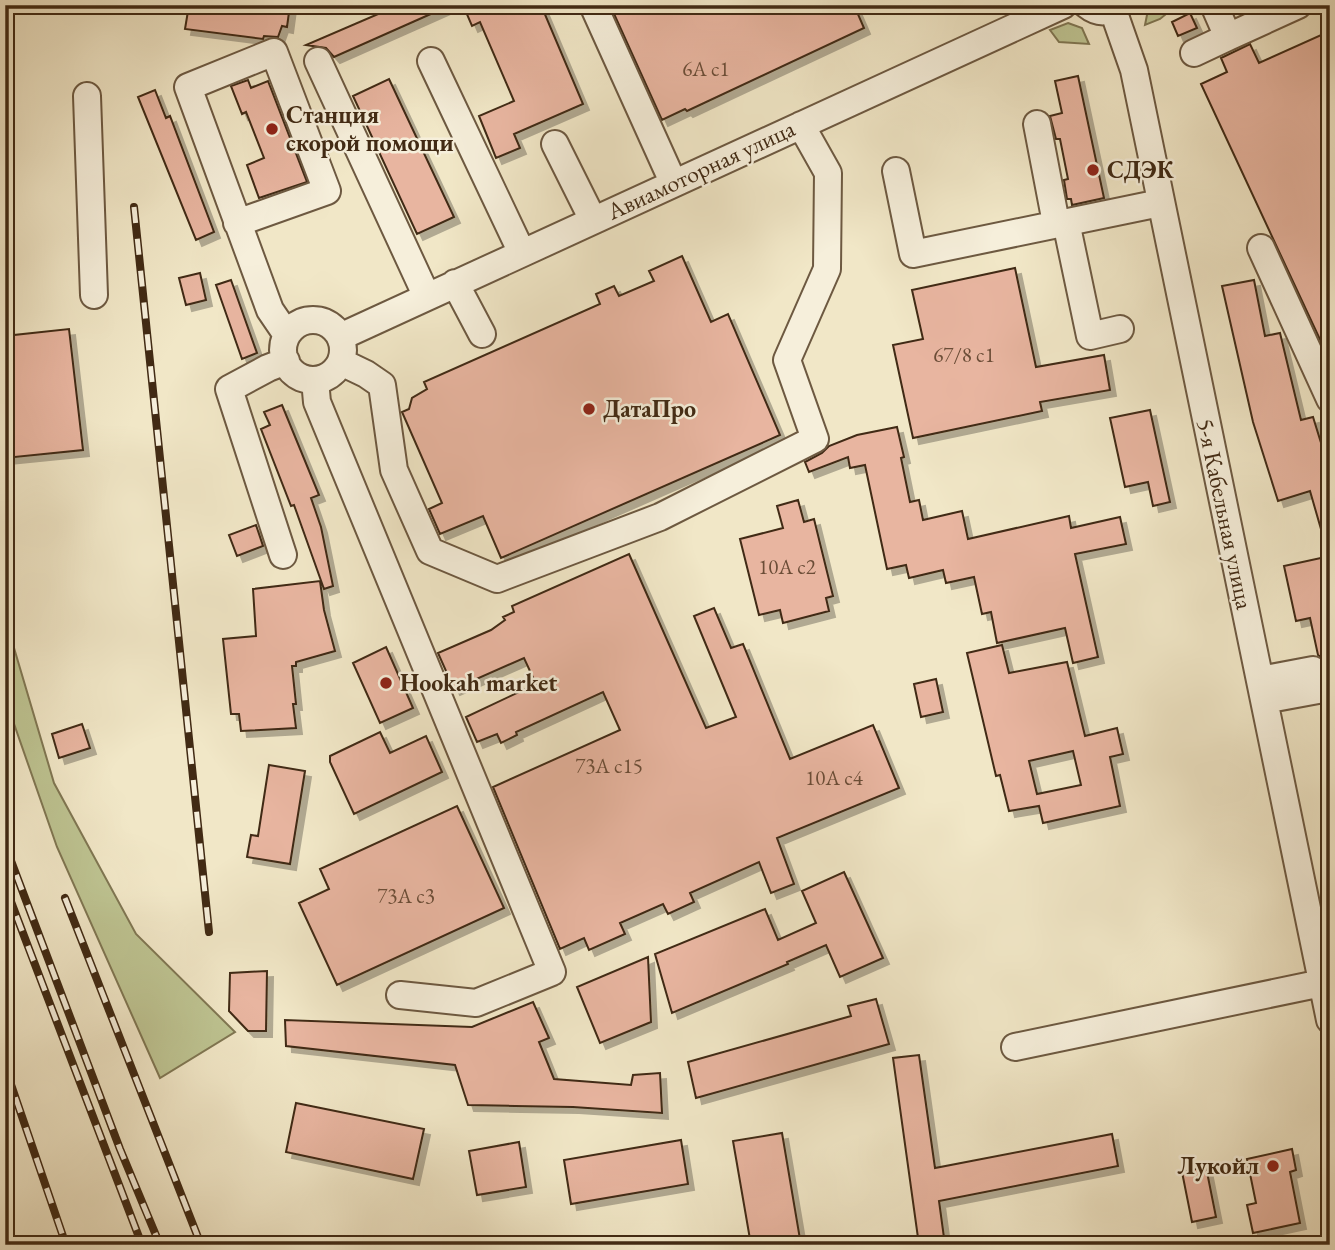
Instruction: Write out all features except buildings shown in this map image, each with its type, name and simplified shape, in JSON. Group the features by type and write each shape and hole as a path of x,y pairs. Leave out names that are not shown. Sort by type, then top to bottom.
{"street":[{"path":"593,5 673,182"},
{"name":"Авиамоторная улица","path":"315,380 330,374 340,349 427,297 1063,5"},
{"path":"1214,5 1228,37"},
{"path":"1194,53 1298,5"},
{"name":"5-я Кабельная улица","path":"1106,7 1134,70 1330,1020"},
{"path":"237,223 327,191 274,52 188,87 237,223 286,348 289,368 300,377 315,380 317,402 552,972 476,1003 400,995"},
{"path":"318,61 427,297"},
{"path":"431,61 522,253"},
{"path":"87,96 94,295"},
{"path":"1037,124 1090,335 1120,329"},
{"path":"283,555 229,389 268,368 286,348 300,323 318,321 334,329 340,349 382,385 394,470 430,551 497,579 660,517 815,439 786,360 827,269 828,173 801,125"},
{"path":"555,144 593,220"},
{"path":"896,171 913,254 1160,203"},
{"path":"1261,248 1330,399"},
{"path":"455,283 482,334"},
{"path":"1262,690 1315,680"},
{"path":"1016,1047 1322,983"}],"green space":[{"path":"1149,5 1176,6 1160,19 1145,25"},
{"path":"1068,23 1082,28 1089,44 1059,42 1050,30"},
{"path":"5,608 9,631 54,783 136,934 235,1032 160,1078 57,847 5,698"}],"railway":[{"path":"134,207 209,932"},
{"path":"5,845 120,1149 160,1245"},
{"path":"5,886 142,1245"},
{"path":"65,898 201,1245"},
{"path":"5,1067 66,1245"}],"place":[{"name":"Станция скорой помощи","path":"272,129"},
{"name":"СДЭК","path":"1093,170"},
{"name":"ДатаПро","path":"589,409"},
{"name":"Hookah market","path":"386,683"},
{"name":"Лукойл","path":"1273,1166"}]}
